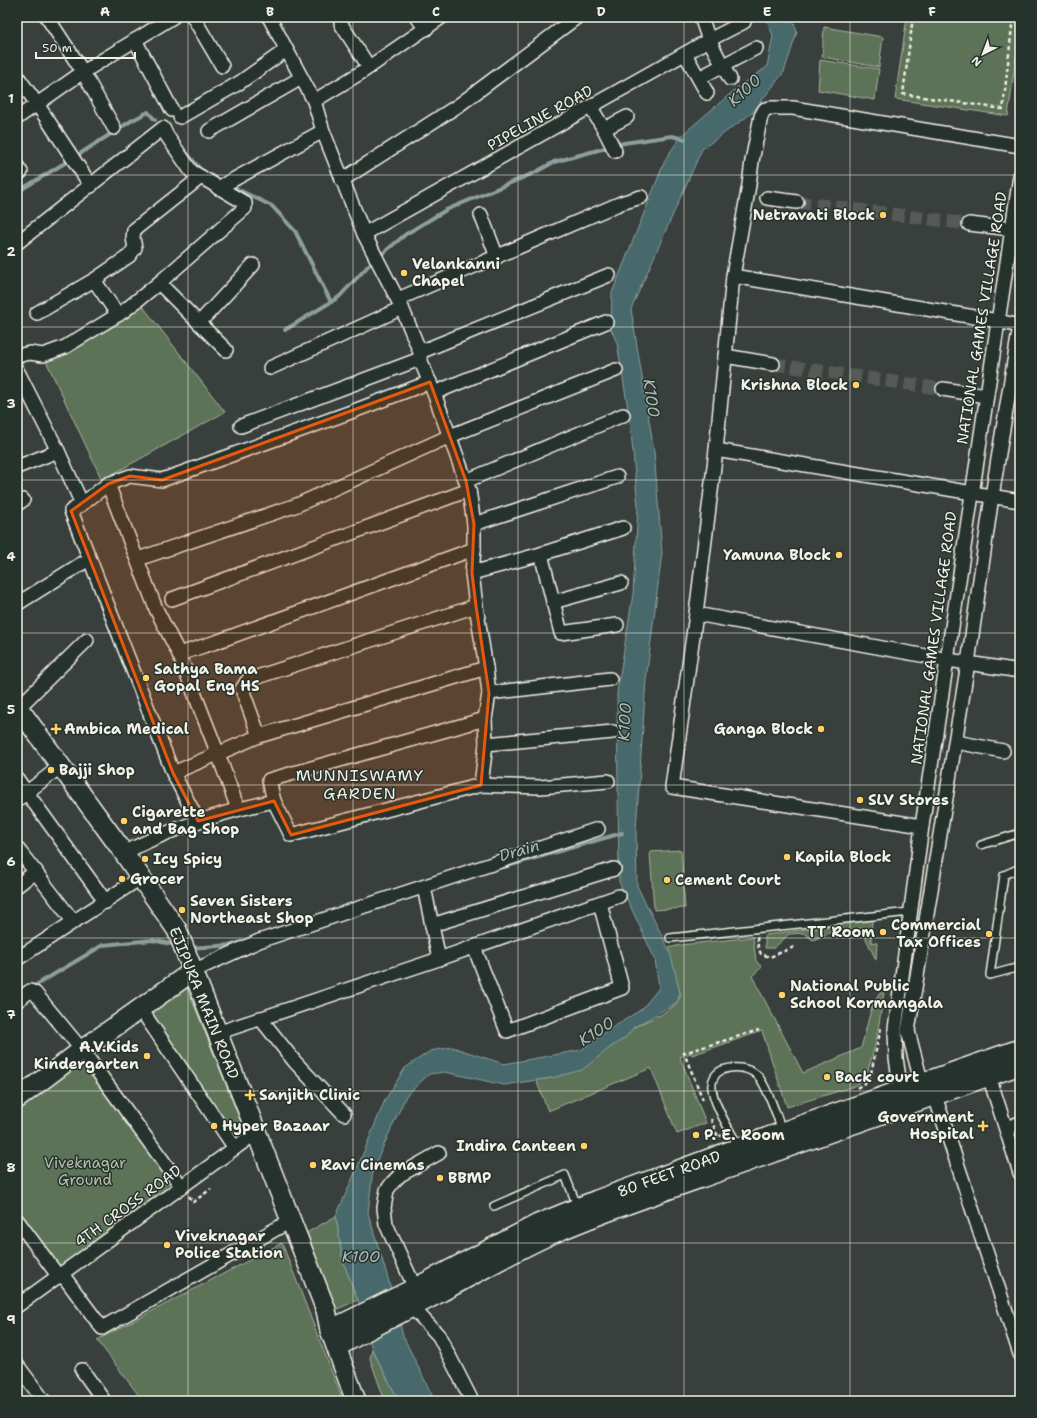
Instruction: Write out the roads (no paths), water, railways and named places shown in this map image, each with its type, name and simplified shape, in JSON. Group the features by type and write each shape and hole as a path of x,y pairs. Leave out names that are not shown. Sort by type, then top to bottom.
{"main road":[{"name":"EJIPURA MAIN ROAD","path":"18,707 124,853 177,930 257,1132 290,1222 326,1310 370,1401"},
{"path":"17,1099 82,1050 193,971"},
{"name":"80 FEET ROAD","path":"928,1093 1020,1049"},
{"name":"80 FEET ROAD","path":"339,1336 552,1234 600,1206 691,1173 748,1162 760,1148 782,1132 902,1098 928,1093 989,1076 1020,1065"},
{"name":"80 FEET ROAD","path":"691,1173 735,1141 760,1148 902,1098"},
{"name":"80 FEET ROAD","path":"404,1306 415,1288 538,1224 578,1208 600,1206"},
{"name":"EJIPURA MAIN ROAD","path":"339,1336 356,1401"}],"street":[{"path":"47,17 83,72 114,128"},
{"path":"17,118 83,72 173,17"},
{"path":"192,17 222,66"},
{"path":"269,17 314,102 323,131 364,234 400,304 468,485 474,524 472,573 489,692 485,719 486,744 480,785"},
{"path":"417,17 426,29"},
{"path":"314,102 369,67 442,17"},
{"path":"342,180 459,105 577,17"},
{"path":"700,17 709,40 730,79"},
{"name":"PIPELINE ROAD","path":"364,234 591,108 739,22"},
{"path":"341,24 369,67"},
{"path":"17,356 30,353 43,355 65,347 118,315 159,283 245,208 246,203 191,171 167,136 171,120 135,40"},
{"path":"699,78 756,48"},
{"path":"17,243 91,186 171,120 239,83 286,50"},
{"path":"685,54 707,93"},
{"path":"17,76 38,104 91,186"},
{"path":"209,131 301,78"},
{"path":"591,108 615,151"},
{"path":"922,826 672,787 696,614 716,450 733,276 752,161 761,116 765,109 801,110 1020,146"},
{"path":"604,129 627,117"},
{"path":"218,188 323,131"},
{"name":"NATIONAL GAMES VILLAGE ROAD","path":"902,1098 896,1058 895,1029 922,826 1020,176"},
{"path":"37,313 94,280 128,256 135,248 133,238 134,230 201,177"},
{"path":"270,368 497,257 621,203 641,197"},
{"path":"767,198 797,202"},
{"path":"482,215 497,257"},
{"path":"969,224 1012,229"},
{"path":"199,323 253,265"},
{"path":"241,426 420,355 609,275"},
{"path":"733,276 1020,325 992,496 956,742 908,1031 928,1093 1020,1354"},
{"path":"94,280 118,315"},
{"path":"159,283 226,350"},
{"path":"198,821 173,773 71,511 108,484 130,476 162,480 351,412 432,388 606,322"},
{"path":"725,356 773,364"},
{"path":"17,370 58,451 82,504"},
{"path":"138,559 297,505 450,436 616,370"},
{"path":"943,389 986,396"},
{"path":"172,599 468,485 623,415"},
{"path":"716,450 1020,501"},
{"path":"17,467 58,451"},
{"path":"474,524 617,477"},
{"path":"108,484 156,609 178,654 218,754 238,809"},
{"path":"472,573 541,554 623,528"},
{"path":"178,654 216,642 474,549"},
{"path":"541,554 561,633 617,625"},
{"path":"17,604 81,564"},
{"path":"553,602 622,583"},
{"path":"259,736 242,689 248,680 476,606"},
{"path":"696,614 948,660 1020,671"},
{"path":"18,707 87,640"},
{"path":"173,773 259,736 486,668"},
{"path":"489,692 610,679"},
{"path":"485,719 269,780 274,801 291,835 480,785 540,787 608,781"},
{"path":"486,744 613,732"},
{"path":"956,742 1003,751"},
{"path":"22,796 61,766"},
{"path":"17,779 22,796 106,902"},
{"path":"124,853 146,841 198,821 238,809 274,801"},
{"path":"193,971 259,941 598,829"},
{"path":"17,848 73,921"},
{"path":"432,925 614,869"},
{"path":"17,886 36,872"},
{"path":"17,959 73,921 106,902 140,878"},
{"path":"424,887 440,959"},
{"path":"217,1033 440,959 620,896"},
{"path":"474,947 507,1031 622,988 600,903"},
{"path":"17,1001 30,991 35,993 82,1050 182,1187"},
{"path":"140,1008 236,1148"},
{"path":"260,1018 295,1062 344,1114"},
{"path":"989,1076 1020,1172"},
{"path":"1006,1128 1020,1123"},
{"name":"4TH CROSS ROAD","path":"17,1306 257,1132"},
{"path":"415,1288 386,1224 384,1208 387,1190 400,1175 440,1153"},
{"path":"17,1220 102,1328 290,1222"},
{"path":"404,1306 438,1336 472,1401"},
{"path":"17,1365 44,1401"},
{"path":"82,1370 104,1401"}],"lane":[{"path":"981,845 1020,833"},
{"path":"1020,868 1004,875 990,975 1020,967"},
{"path":"670,938 910,912"},
{"path":"735,1141 724,1121 712,1088 713,1079 721,1071 736,1067 748,1069 758,1076 769,1097 782,1132"},
{"path":"494,1206 565,1175 578,1208"}],"water":[{"name":"K100","path":"766,17 792,17 797,32 784,72 752,113 702,149 631,309 654,451 662,553 646,680 636,830 637,886 670,952 680,993 678,1001 634,1027 625,1038 582,1070 551,1078 504,1085 445,1072 429,1074 406,1096 373,1169 368,1213 390,1285 403,1336 435,1401 399,1401 372,1349 358,1300 343,1261 336,1216 385,1100 405,1068 430,1051 452,1047 504,1064 581,1050 607,1031 642,1009 659,988 655,959 619,882 617,693 633,594 638,507 630,421 617,343 611,329 612,293 666,158 682,135 743,83 767,67 773,36"}],"waterway":[{"path":"78,155 131,121 148,112 155,120"},
{"path":"285,330 339,297 369,265 406,234 446,210 534,173 554,162 624,143 672,136 684,139"},
{"path":"186,152 200,169 205,172"},
{"path":"17,192 68,161"},
{"path":"237,189 272,206 295,231 331,302"},
{"name":"Drain","path":"504,867 622,833"},
{"path":"31,988 103,945 152,940 176,945"},
{"path":"190,948 232,945 245,941"}],"tunnel":[{"path":"797,202 969,224"},
{"path":"773,364 943,389"}],"place":[{"name":"Netravati Block","path":"883,215"},
{"name":"Velankanni Chapel","path":"404,273"},
{"name":"Krishna Block","path":"856,385"},
{"name":"Yamuna Block","path":"839,555"},
{"name":"Sathya Bama Gopal Eng HS","path":"146,678"},
{"name":"Ambica Medical","path":"56,729"},
{"name":"Ganga Block","path":"821,729"},
{"name":"Bajji Shop","path":"51,770"},
{"name":"SLV Stores","path":"860,800"},
{"name":"Cigarette and Bag Shop","path":"124,821"},
{"name":"Kapila Block","path":"787,857"},
{"name":"Icy Spicy","path":"145,859"},
{"name":"Grocer","path":"122,879"},
{"name":"Cement Court","path":"667,880"},
{"name":"Seven Sisters Northeast Shop","path":"182,910"},
{"name":"TT Room","path":"883,932"},
{"name":"Commercial Tax Offices","path":"989,934"},
{"name":"National Public School Kormangala","path":"782,995"},
{"name":"A.V.Kids Kindergarten","path":"147,1056"},
{"name":"Back court","path":"827,1077"},
{"name":"Sanjith Clinic","path":"250,1095"},
{"name":"Hyper Bazaar","path":"214,1126"},
{"name":"Government Hospital","path":"983,1126"},
{"name":"P. E. Room","path":"696,1135"},
{"name":"Indira Canteen","path":"584,1146"},
{"name":"Ravi Cinemas","path":"313,1165"},
{"name":"BBMP","path":"440,1178"},
{"name":"Viveknagar Police Station","path":"167,1245"}],"district":[{"name":"MUNNISWAMY GARDEN","path":"360,784"}],"park label":[{"name":"Viveknagar Ground","path":"85,1172"}]}
